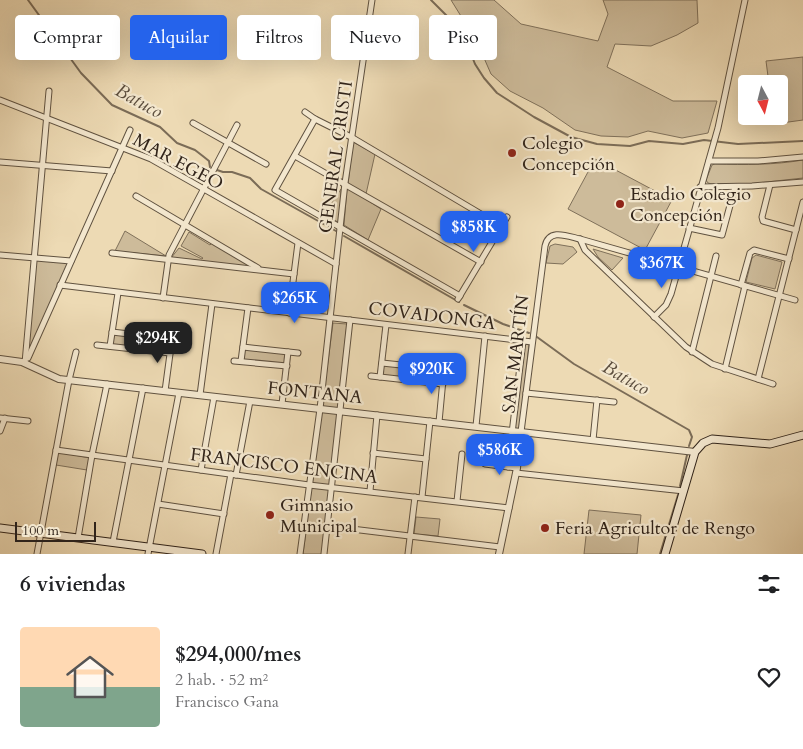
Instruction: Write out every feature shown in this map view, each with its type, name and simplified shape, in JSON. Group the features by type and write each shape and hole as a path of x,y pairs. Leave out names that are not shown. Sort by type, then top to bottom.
{"main road":[{"path":"665,554 695,452 703,443 712,439 770,444 803,435"},
{"path":"0,528 113,542 149,551 202,554"}],"street":[{"name":"GENERAL CRISTI","path":"300,554 320,409 345,183 372,0"},
{"path":"654,317 668,302 679,268 700,187 718,128 745,0"},
{"path":"25,363 49,90"},
{"name":"MAR EGEO","path":"0,100 151,159 336,264"},
{"path":"305,112 502,226"},
{"path":"315,119 275,190 459,298 507,217"},
{"path":"193,123 266,164"},
{"path":"163,298 168,259 237,125"},
{"path":"25,363 130,130"},
{"path":"295,156 481,262"},
{"path":"708,161 758,162 803,158"},
{"path":"0,162 112,171"},
{"path":"700,187 735,187 803,182"},
{"path":"770,185 762,217 763,221 796,230"},
{"path":"689,228 722,235 735,187"},
{"path":"136,196 261,270"},
{"path":"758,379 803,202"},
{"name":"SAN MARTÍN","path":"498,554 517,470 545,246 548,238 556,234 580,239"},
{"path":"580,239 795,300"},
{"path":"580,239 585,250 692,352 712,364 773,384"},
{"path":"289,313 298,243"},
{"path":"725,369 750,253 754,250 788,259"},
{"path":"112,253 294,274"},
{"path":"0,255 71,261"},
{"path":"692,352 716,256"},
{"name":"COVADONGA","path":"60,285 532,342"},
{"path":"110,346 118,293"},
{"path":"200,395 212,304"},
{"path":"241,361 248,308"},
{"path":"324,554 350,320"},
{"path":"380,377 386,325"},
{"path":"112,332 181,340"},
{"path":"476,426 485,336"},
{"path":"165,391 172,339"},
{"name":"SAN MARTÍN","path":"508,466 523,341"},
{"path":"97,344 170,353"},
{"path":"243,347 298,353"},
{"path":"37,554 69,380 76,352"},
{"path":"282,404 288,352"},
{"name":"FONTANA","path":"0,359 25,363 52,376 69,380 695,452"},
{"path":"234,361 286,366"},
{"path":"382,362 458,370"},
{"path":"439,422 444,369"},
{"path":"371,376 443,384"},
{"path":"78,538 92,455 107,384"},
{"path":"113,542 143,388"},
{"path":"149,551 179,393"},
{"path":"526,393 614,402"},
{"path":"201,470 214,397"},
{"path":"593,440 597,400"},
{"path":"216,554 250,401"},
{"path":"370,491 377,415"},
{"path":"0,431 3,418 28,421"},
{"path":"422,497 430,421"},
{"name":"FRANCISCO ENCINA","path":"56,450 309,485 509,508"},
{"path":"374,453 426,459"},
{"path":"457,502 462,454"},
{"path":"485,464 508,466 517,470 684,491"},
{"path":"408,554 415,496"},
{"path":"158,504 224,514"},
{"path":"327,526 500,547"}],"shaded area":[{"path":"451,0 494,0 521,24 598,41 608,14 603,0 697,0 698,23 677,35 651,46 615,44 607,67 673,101 717,101 708,133 682,138 648,131 628,137 601,136 575,130 543,108 510,91 491,74 485,60 497,60 497,15 460,15"},
{"path":"803,57 803,120 788,122 788,75 768,75 766,61"},
{"path":"353,142 375,154 366,194 348,184"},
{"name":"Estadio Colegio Concepción","path":"595,159 672,200 645,250 568,209"},
{"path":"803,160 803,178 748,184 712,184 706,180 712,165 715,164 781,163"},
{"path":"347,187 381,209 368,240 344,225"},
{"path":"341,189 340,223 324,215"},
{"path":"125,231 166,256 115,251"},
{"path":"189,232 255,268 171,258 179,248 203,258 181,246"},
{"path":"555,244 573,247 577,252 563,264 546,263 550,246"},
{"path":"593,249 623,258 612,270 598,257"},
{"path":"756,255 782,262 775,289 746,282 752,258"},
{"path":"36,259 68,263 28,355"},
{"path":"333,323 347,324 322,554 303,554"},
{"path":"114,334 170,341 168,350 113,345"},
{"path":"525,344 529,344 516,466 510,465"},
{"path":"245,349 286,354 284,364 243,360"},
{"path":"383,364 442,371 441,382 382,376"},
{"path":"58,452 90,458 87,470 56,465"},
{"path":"589,510 641,515 637,554 584,554"},
{"path":"416,517 440,519 438,536 414,534"}],"waterway":[{"name":"Batuco","path":"28,0 81,73 112,105 160,127 177,143 195,150 204,157 209,161 210,167"},
{"path":"431,0 451,20 466,41 475,64 497,93 534,117 571,137 597,144 630,146 649,141 683,144 704,140 738,144 803,141"},
{"name":"Batuco","path":"217,170 232,172 250,178 261,189 336,231"},
{"name":"Batuco","path":"344,236 459,302"},
{"name":"Batuco","path":"464,305 503,324 529,333"},
{"name":"Batuco","path":"537,337 574,364 689,430 692,437 689,446"},
{"name":"Batuco","path":"680,486 687,455"},
{"name":"Batuco","path":"660,554 678,495"}],"place":[{"name":"Colegio Concepción","path":"512,153"},
{"name":"Estadio Colegio Concepción","path":"620,204"},
{"name":"Gimnasio Municipal","path":"270,515"},
{"name":"Feria Agricultor de Rengo","path":"545,528"}]}
